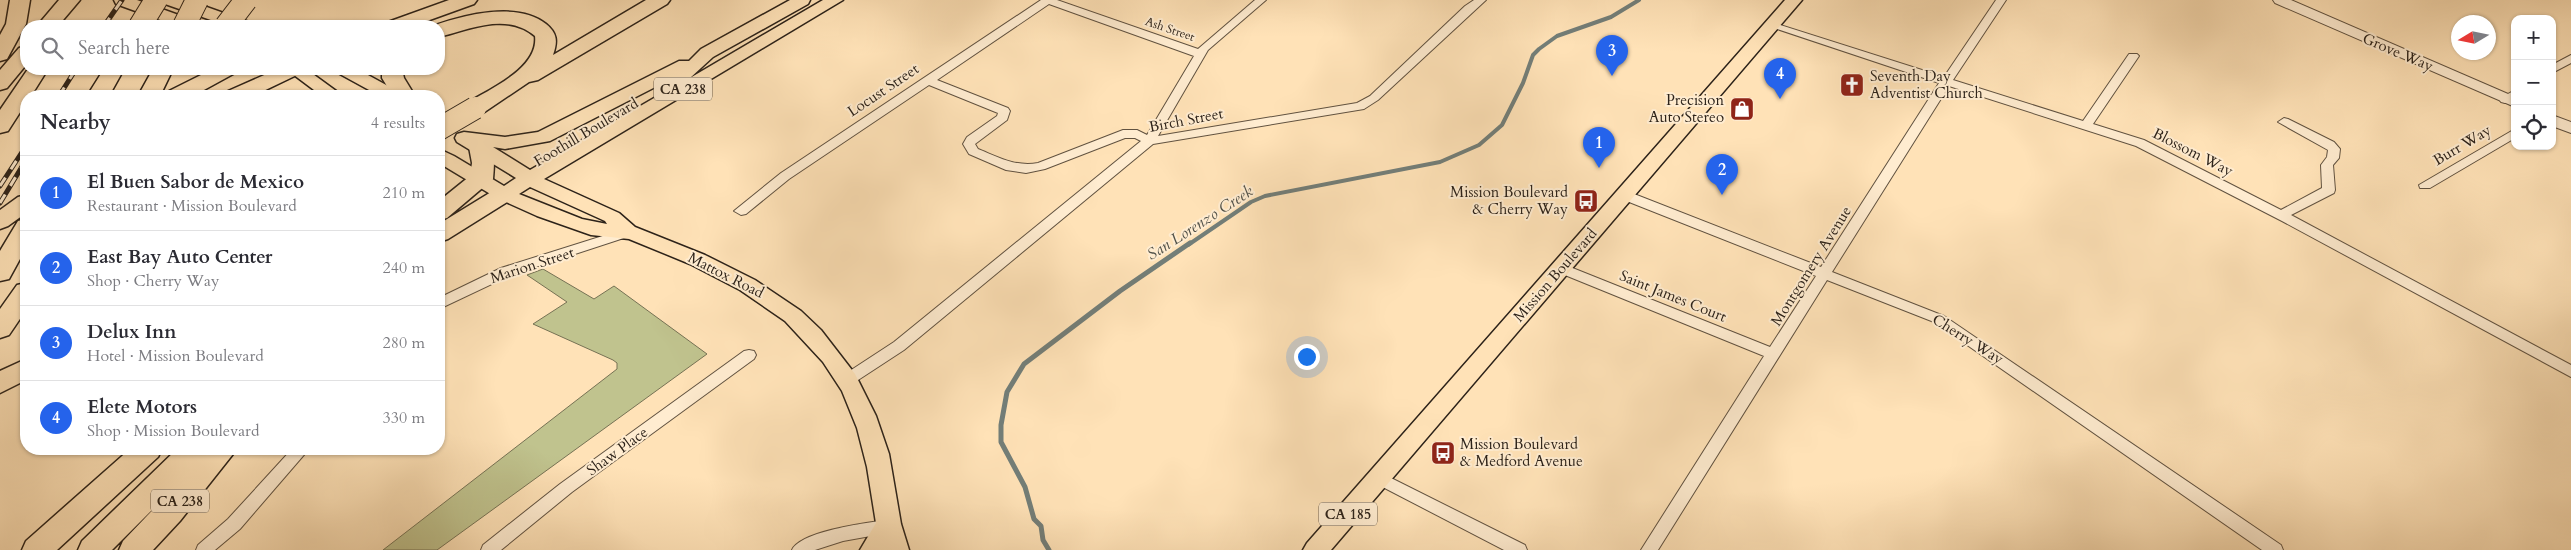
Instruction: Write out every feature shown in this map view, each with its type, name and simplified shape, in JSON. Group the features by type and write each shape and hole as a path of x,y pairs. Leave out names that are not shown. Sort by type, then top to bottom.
{"highway":[{"path":"0,55 16,24 20,0"},
{"path":"144,20 156,0"},
{"path":"187,20 196,0"},
{"path":"231,20 246,0"},
{"path":"412,20 467,0"},
{"path":"445,126 660,0"},
{"path":"54,20 75,3"},
{"path":"69,20 75,3"},
{"path":"445,29 473,21 505,19 532,24 546,36 546,49 535,65 475,108"},
{"path":"0,84 20,59"},
{"path":"24,90 34,75"},
{"path":"102,90 110,75"},
{"path":"152,90 160,75"},
{"path":"178,90 189,75"},
{"path":"183,90 206,75"},
{"path":"186,90 216,75"},
{"path":"249,90 281,75"},
{"path":"393,75 400,90"},
{"path":"0,126 20,96"},
{"path":"445,208 481,179 483,163 472,143"},
{"name":"CA 238","path":"445,230 504,194"},
{"path":"0,221 20,206"},
{"path":"0,233 20,220"},
{"path":"0,273 20,237"},
{"path":"0,284 20,265"},
{"path":"0,329 20,300"},
{"path":"37,550 141,455"},
{"path":"161,483 179,455"},
{"path":"93,550 189,455"},
{"name":"CA 238","path":"134,550 176,505 218,455"}],"main road":[{"path":"122,0 176,20"},
{"path":"171,0 226,20"},
{"name":"Foothill Boulevard","path":"526,176 549,151 681,76 707,53 802,0"},
{"name":"Foothill Boulevard","path":"526,176 835,0"},
{"name":"Mission Boulevard","path":"1316,550 1794,0"},
{"path":"472,143 505,143 543,137 570,126 707,53"},
{"path":"304,75 326,90"},
{"path":"355,75 381,90"},
{"path":"445,127 561,195 612,217 628,232"},
{"path":"445,158 504,194 585,228 607,232 628,232"},
{"name":"CA 238","path":"504,194 526,176"},
{"name":"Mattox Road","path":"628,232 716,267 761,292 784,308 814,336 847,380 875,446 892,539"},
{"path":"873,550 892,539"}],"street":[{"name":"Ash Street","path":"1047,0 1200,54"},
{"name":"Locust Street","path":"741,211 785,176 1047,0"},
{"path":"927,80 1004,111 1002,117 971,140 969,144 973,151 1010,167 1026,169 1042,166 1123,134 1137,134 1149,141 1200,54 1215,37 1262,0"},
{"name":"Birch Street","path":"847,380 899,346 1149,141 1360,106 1374,98 1469,8 1481,0"},
{"name":"Montgomery Avenue","path":"1649,550 1947,80 2001,0"},
{"name":"Grove Way","path":"2280,0 2511,99"},
{"name":"Blossom Way","path":"1772,26 2123,137 2167,155 2571,372"},
{"path":"2086,125 2133,56"},
{"path":"2556,67 2571,58"},
{"path":"2281,215 2329,190 2326,165 2332,158 2334,150 2330,145 2284,122"},
{"path":"2556,122 2571,128"},
{"name":"Burr Way","path":"2425,186 2511,135"},
{"name":"Cherry Way","path":"1624,195 1902,303 1954,327 2275,550"},
{"name":"Marion Street","path":"445,301 488,278 628,232"},
{"name":"Saint James Court","path":"1560,268 1774,354"},
{"name":"Shaw Place","path":"489,550 566,488 749,355"},
{"path":"204,550 234,524 296,455"},
{"path":"1379,478 1519,550"},
{"path":"800,550 851,532 892,539"}],"green space":[{"path":"543,269 594,299 614,286 707,354 437,550 383,550 617,369 617,363 613,360 533,324 567,302 527,275"}],"waterway":[{"name":"San Lorenzo Creek","path":"1188,245 1251,202 1265,196 1440,162 1479,145 1502,125 1523,83 1533,55 1539,49 1557,36 1611,17 1639,0"},
{"name":"San Lorenzo Creek","path":"1049,550 1043,540 1041,526 1034,519 1025,487 1001,442 1001,425 1007,392 1024,364 1120,291 1190,243"}],"railway":[{"path":"108,20 122,0"},
{"path":"63,90 72,75"},
{"path":"0,186 20,155"},
{"path":"0,203 20,170"}],"place":[{"name":"Delux Inn","path":"1612,76"},
{"name":"Seventh Day Adventist Church","path":"1852,85"},
{"name":"Elete Motors","path":"1780,99"},
{"name":"Precision Auto Stereo","path":"1742,109"},
{"name":"El Buen Sabor de Mexico","path":"1599,168"},
{"name":"East Bay Auto Center","path":"1722,195"},
{"name":"Mission Boulevard & Cherry Way","path":"1586,201"},
{"name":"Mission Boulevard & Medford Avenue","path":"1443,453"}]}
